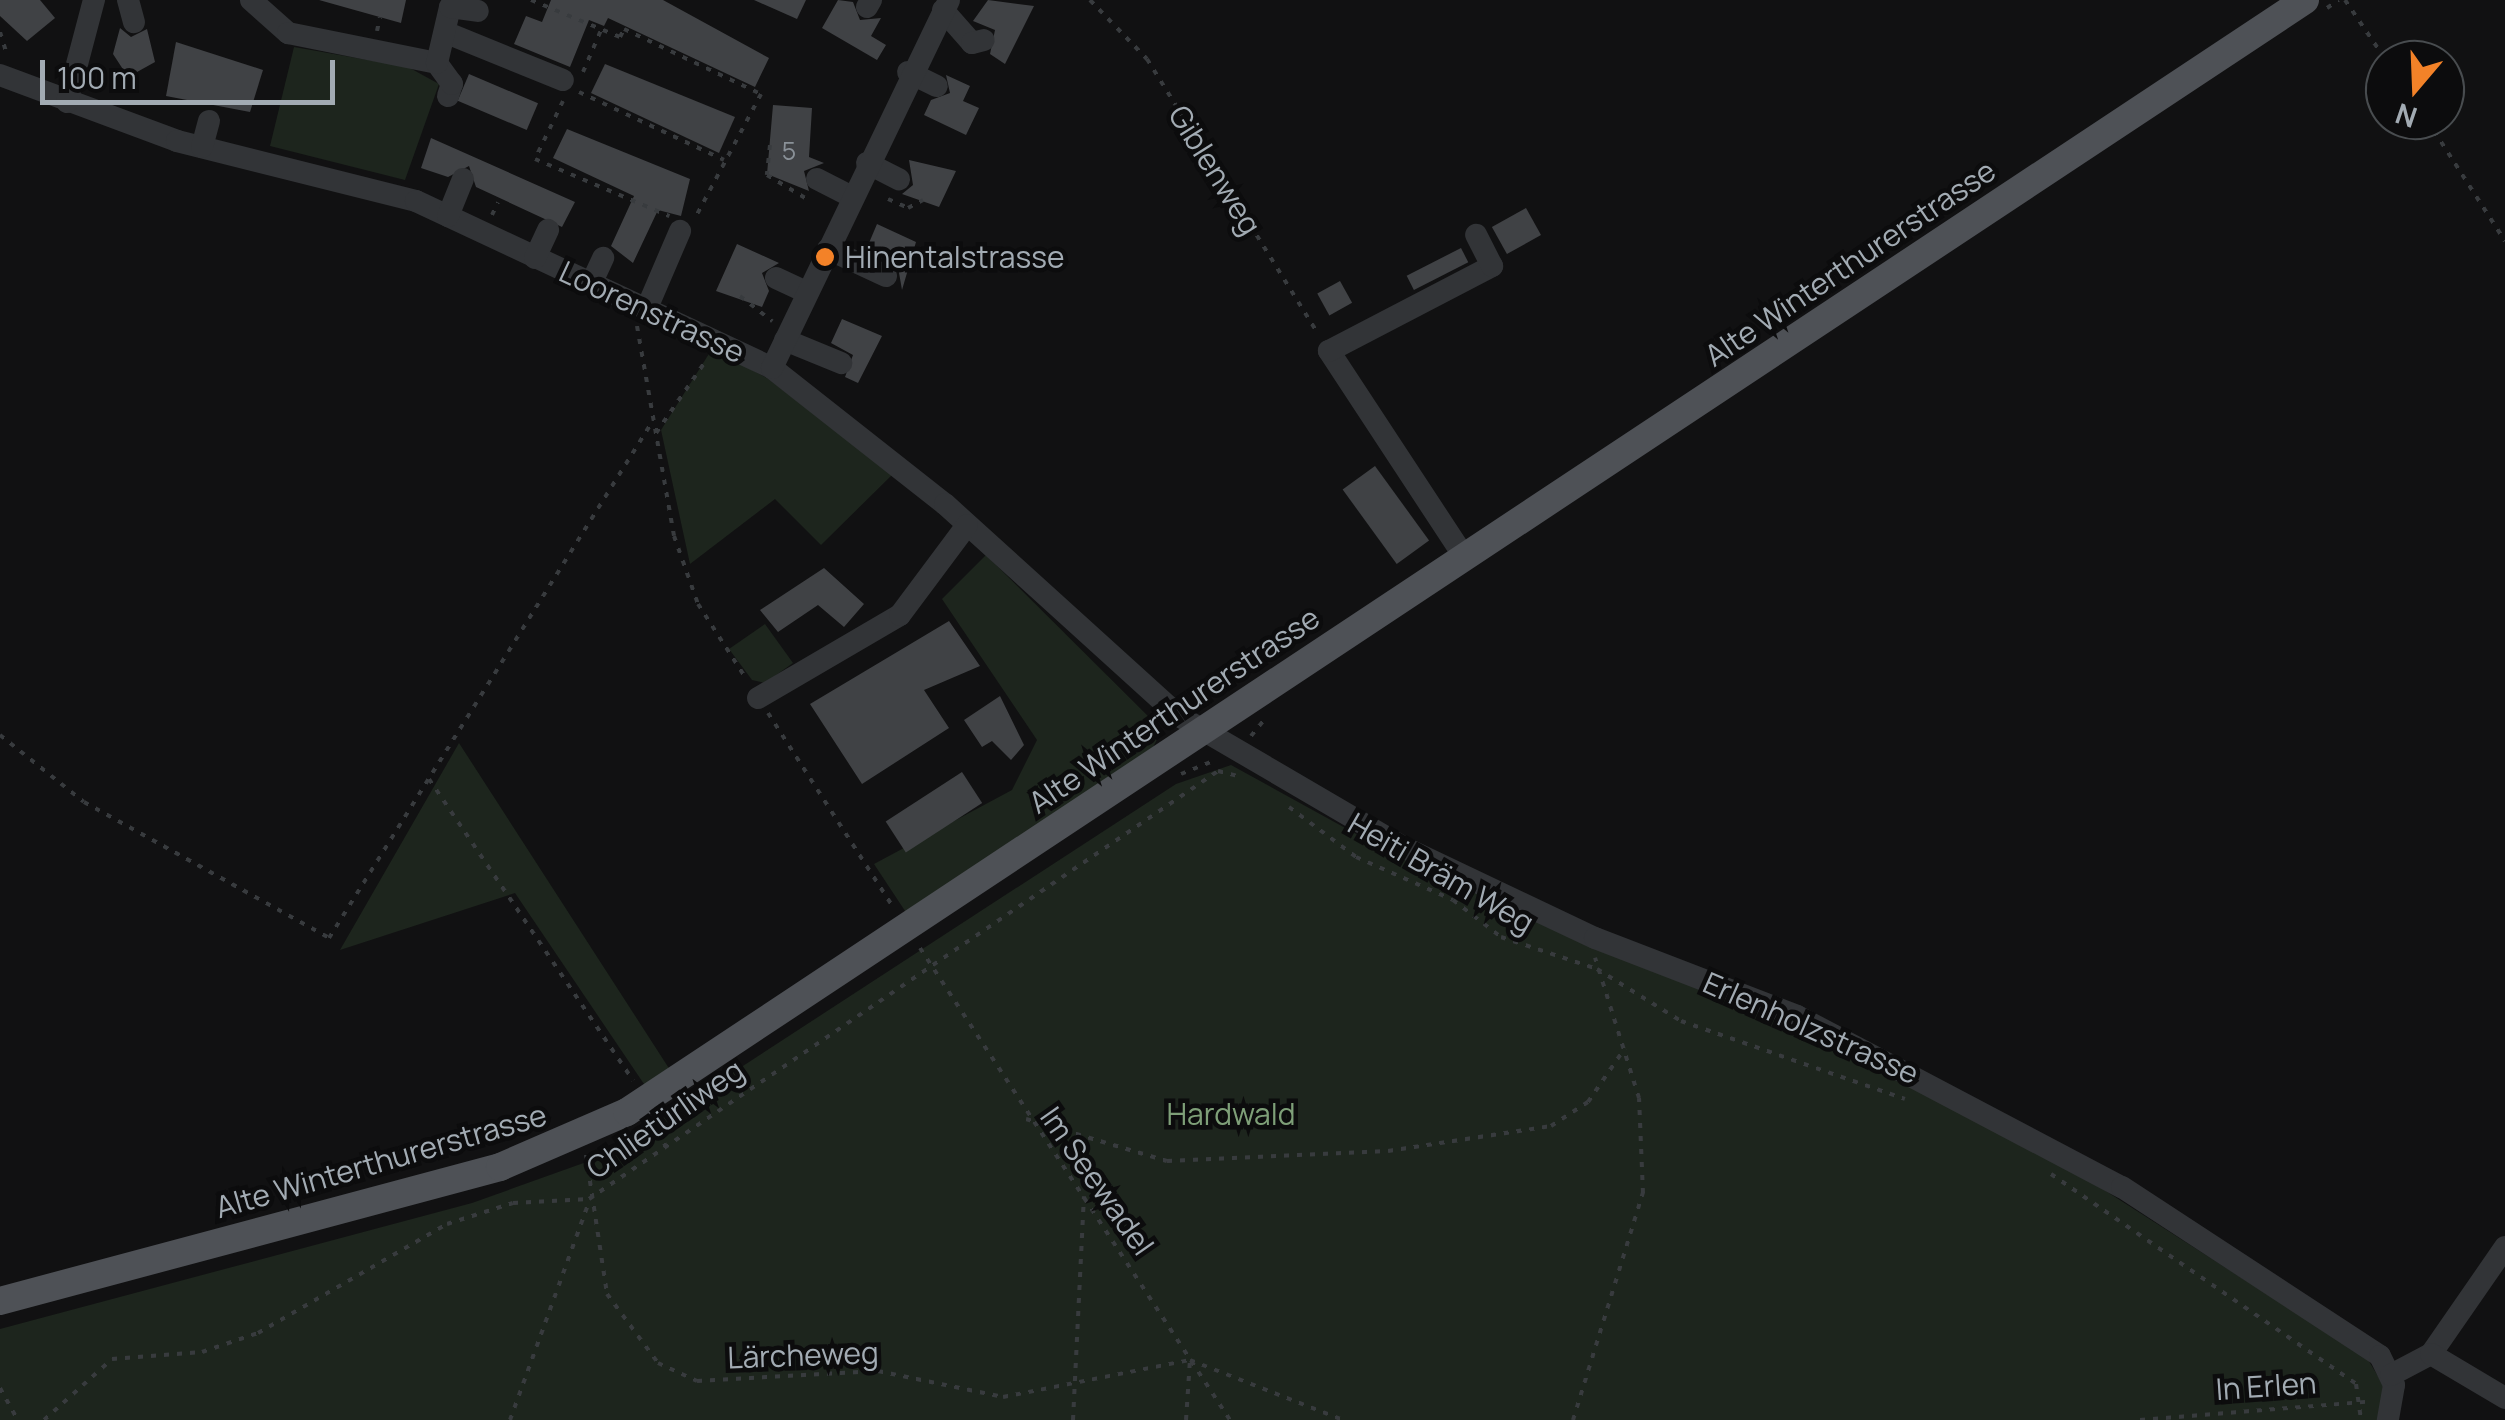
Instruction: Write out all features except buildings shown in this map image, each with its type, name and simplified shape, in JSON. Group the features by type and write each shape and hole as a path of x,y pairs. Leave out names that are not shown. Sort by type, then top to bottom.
{"main road":[{"name":"Alte Winterthurerstrasse","path":"0,1301 500,1167 579,1137 646,1100 2304,0"}],"street":[{"path":"67,102 94,0"},
{"path":"251,0 288,33 437,63 452,84 448,96"},
{"path":"772,368 783,332 808,293 908,72 946,5 972,43 984,40"},
{"path":"437,63 450,7 478,11"},
{"path":"447,33 575,85"},
{"path":"908,72 938,86"},
{"name":"Loorenstrasse","path":"0,75 202,147 328,174 448,216 772,368 967,524 1136,683 1202,729"},
{"path":"202,147 208,121"},
{"path":"867,164 898,179"},
{"path":"448,216 462,179"},
{"path":"817,179 852,197"},
{"path":"640,305 681,225"},
{"path":"535,258 548,230"},
{"path":"1465,558 1329,350 1492,266 1476,235"},
{"path":"828,250 886,276"},
{"path":"590,284 603,258"},
{"path":"776,278 808,293"},
{"path":"783,332 841,364"},
{"path":"758,698 900,614 967,524"},
{"name":"Erlenholzstrasse","path":"1202,729 1403,847 1595,938 1797,1016 2049,1145 2371,1348 2391,1397"},
{"path":"2391,1397 2432,1354 2505,1248"},
{"path":"2432,1354 2505,1398"}],"path":[{"path":"531,0 602,28 620,36 624,28 760,94 724,160 681,225 535,159 602,28"},
{"name":"Giblenweg","path":"1090,0 1147,59 1329,350"},
{"path":"2346,0 2373,40"},
{"path":"575,85 724,160"},
{"path":"2440,140 2505,240"},
{"path":"770,145 770,179 824,205"},
{"path":"740,296 783,332"},
{"path":"640,305 656,433 712,350"},
{"path":"0,734 84,802 315,938 340,931 429,779 653,420"},
{"name":"Chlietürliweg","path":"44,1420 112,1359 202,1352 258,1333 447,1224 513,1203 590,1200 1218,771 1252,783"},
{"path":"429,779 646,1100 666,1147"},
{"name":"Heiti Bräm Weg","path":"1276,797 1356,857 1453,900 1501,937 1597,969 1681,1020 1908,1100"},
{"path":"1573,1420 1643,1193 1639,1098 1626,1048 1597,969 1595,938"},
{"name":"Im Seewadel","path":"926,968 1026,1118 1084,1196 1230,1420"},
{"path":"1026,1118 1167,1161 1388,1151 1550,1126 1588,1102 1626,1048"},
{"name":"Lärcheweg","path":"579,1137 590,1200 619,1316 658,1363 697,1381 878,1370 1003,1397 1190,1360"},
{"path":"2048,1171 2246,1303 2356,1384 2364,1402 2360,1420"},
{"path":"1073,1420 1071,1382 1084,1196"},
{"path":"510,1420 590,1200"},
{"path":"1186,1420 1190,1360 1343,1420"},
{"path":"0,1388 18,1420"},
{"name":"In Erlen","path":"2140,1420 2391,1397"}],"green space":[{"path":"294,47 408,67 439,84 405,180 270,146"},
{"path":"712,349 767,378 893,474 821,545 775,499 690,564 661,430"},
{"path":"986,555 1162,730 1151,751 909,917 874,864 1012,790 1037,740 942,599"},
{"path":"765,624 793,663 765,683 752,680 729,649"},
{"path":"459,743 672,1073 646,1087 515,893 340,950"},
{"name":"Hardwald","path":"1231,765 1387,851 1798,1028 2076,1172 2367,1358 2385,1388 2379,1420 0,1420 0,1329 472,1203 606,1155 1176,784"}],"place":[{"name":"Hinentalstrasse","path":"825,257"}]}
